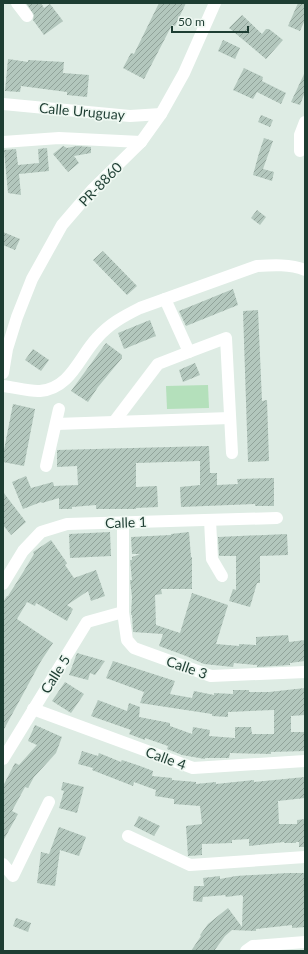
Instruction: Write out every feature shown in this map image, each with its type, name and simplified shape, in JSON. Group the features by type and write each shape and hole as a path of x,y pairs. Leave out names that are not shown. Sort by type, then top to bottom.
{"street":[{"path":"17,3 27,16"},
{"name":"PR-8860","path":"3,373 7,349 17,317 32,279 62,225 93,189 141,142 161,114 184,73 215,3"},
{"name":"Calle Uruguay","path":"3,104 130,116 161,114"},
{"path":"300,151 300,134 305,122"},
{"path":"3,142 59,138 141,142"},
{"path":"3,386 40,391 55,386 72,374 96,339 108,327 124,316 140,308 257,266 274,265 297,267 305,270"},
{"path":"165,299 189,352"},
{"path":"114,422 158,364 226,338 232,454"},
{"path":"46,466 59,409"},
{"path":"56,424 230,418"},
{"name":"Calle 1","path":"3,584 23,551 42,532 67,524 277,518"},
{"path":"210,520 212,559 222,576"},
{"name":"Calle 3","path":"123,522 123,612 127,640 134,648 211,676 305,672"},
{"name":"Calle 5","path":"3,759 87,622 123,612"},
{"name":"Calle 4","path":"34,709 193,768 305,761"},
{"path":"3,864 13,876 49,802"},
{"path":"128,836 190,865 305,857"},
{"path":"246,951 253,946 305,942"}],"green space":[{"path":"208,385 209,408 167,409 166,386"}],"building":[{"path":"26,3 41,3 44,8 50,4 63,21 44,35 33,20 34,15"},
{"path":"159,3 186,3 175,26 172,25 144,79 123,68 131,53 134,54"},
{"path":"298,3 305,3 305,20 300,31 288,26"},
{"path":"242,15 262,34 266,29 269,29 283,40 266,59 229,28"},
{"path":"223,40 240,48 235,59 218,51"},
{"path":"8,59 28,62 28,60 64,62 63,73 89,75 87,97 67,95 67,92 21,86 20,92 5,91"},
{"path":"244,68 263,77 262,81 286,93 281,104 257,92 253,99 233,90"},
{"path":"305,72 305,92 300,105 291,102"},
{"path":"261,115 273,120 270,127 258,122"},
{"path":"264,138 273,141 263,169 274,172 272,181 253,175"},
{"path":"63,146 67,148 77,146 91,147 91,153 74,156 79,163 68,172 53,154"},
{"path":"47,148 49,171 19,174 21,195 8,193 4,150 16,149 18,165 39,163 38,149"},
{"path":"257,210 266,217 260,225 251,218"},
{"path":"3,232 20,239 15,250 3,245"},
{"path":"103,251 137,286 127,295 93,260"},
{"path":"233,289 238,305 186,326 179,311"},
{"path":"258,310 262,401 267,400 269,461 248,462 243,311"},
{"path":"150,320 156,336 124,349 118,333"},
{"path":"106,343 122,355 122,358 98,387 88,402 71,391"},
{"path":"33,349 49,360 41,371 25,360"},
{"path":"195,363 200,375 183,382 179,370"},
{"path":"13,404 35,409 24,466 3,462"},
{"path":"209,446 210,473 217,473 217,485 238,484 237,479 274,478 274,506 255,506 255,504 181,507 180,487 200,485 200,461 136,463 136,487 157,486 158,507 136,509 96,509 96,505 72,507 72,509 59,509 59,498 41,502 23,509 12,482 26,476 31,488 53,482 54,486 78,485 77,466 57,467 57,450"},
{"path":"3,492 26,522 11,535 3,525"},
{"path":"110,532 111,556 70,558 69,534"},
{"path":"189,532 192,557 192,589 161,589 162,594 155,595 156,625 180,633 192,593 228,605 216,644 239,646 239,644 256,645 256,637 288,635 289,642 305,640 305,661 290,663 290,665 257,667 257,665 234,663 233,667 204,664 159,646 163,634 133,632 131,615 132,597 130,580 132,580 130,560 132,560 132,557 140,554 132,554 131,537 171,535"},
{"path":"287,534 288,555 260,556 260,583 257,583 250,607 229,601 233,589 236,590 236,556 219,556 218,537"},
{"path":"51,540 67,563 65,565 74,578 96,570 105,596 91,601 88,591 67,605 73,609 67,621 36,603 35,606 27,602 17,619 53,643 41,661 3,731 3,602 34,554 33,552"},
{"path":"77,653 105,661 95,675 90,673 88,680 69,675"},
{"path":"113,661 175,681 170,694 192,698 194,691 214,695 214,693 233,694 233,690 269,692 305,688 305,715 291,716 291,732 305,732 305,751 271,752 271,754 230,753 229,758 205,759 182,755 167,749 168,746 129,734 131,730 91,716 98,700 127,711 129,703 140,707 139,717 170,723 170,726 192,734 193,727 210,730 209,736 235,738 235,727 251,727 252,734 274,734 274,710 228,712 228,717 212,716 212,714 140,703 144,692 106,678"},
{"path":"65,682 84,694 71,713 52,701"},
{"path":"35,725 62,737 56,753 34,777 28,788 25,787 12,811 18,814 3,841 3,786 15,763 19,765 37,745 28,741"},
{"path":"82,751 98,756 99,753 121,762 122,760 140,766 153,771 152,776 172,778 172,780 196,782 196,784 216,782 216,784 254,780 254,782 305,777 305,798 278,801 279,824 297,824 297,820 305,819 305,847 299,847 299,842 249,846 249,839 232,840 232,843 202,844 202,855 188,856 186,826 202,824 200,806 174,804 174,799 155,796 156,790 134,782 133,786 92,770 93,768 78,764"},
{"path":"63,782 84,787 77,813 59,808 64,791 61,790"},
{"path":"139,816 160,826 154,836 134,826"},
{"path":"59,827 86,837 79,856 60,850 55,886 37,883 41,852 49,854"},
{"path":"305,873 305,927 292,928 292,925 256,929 256,931 232,930 225,936 214,951 191,951 208,924 228,908 242,927 243,896 226,897 225,895 203,897 202,902 193,901 194,886 204,886 203,878 220,876 220,879 236,876"},
{"path":"16,918 31,923 28,932 13,926"}]}
